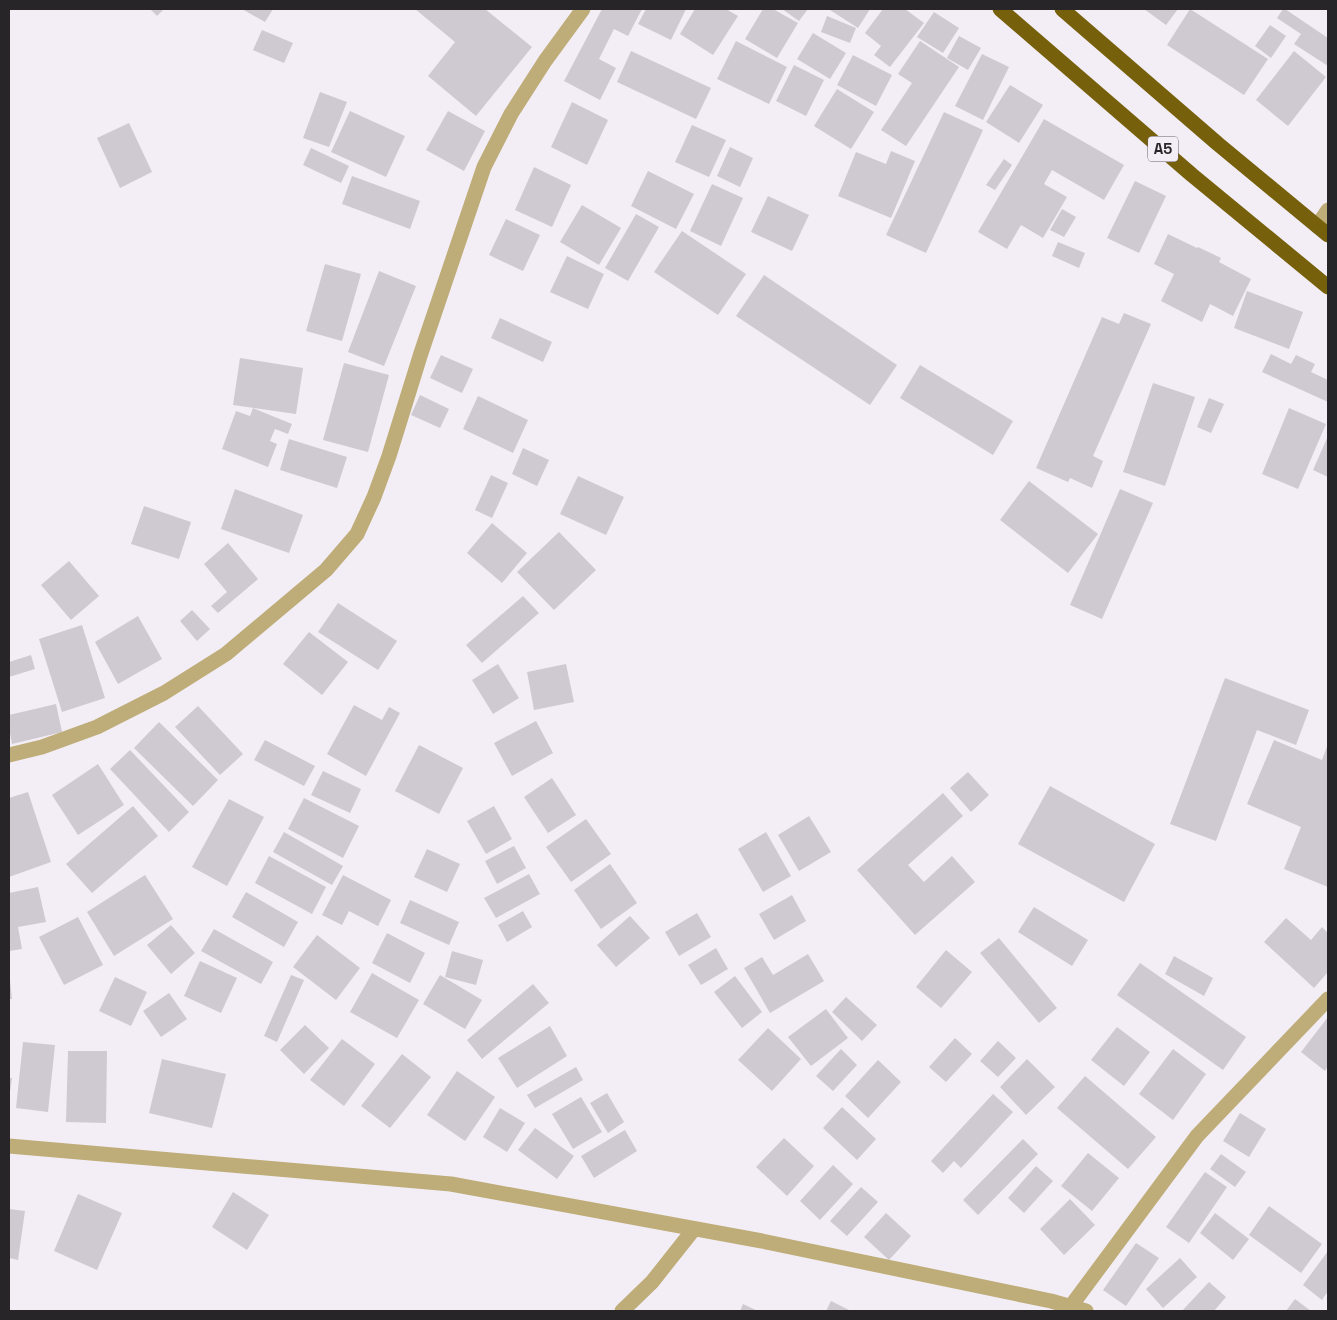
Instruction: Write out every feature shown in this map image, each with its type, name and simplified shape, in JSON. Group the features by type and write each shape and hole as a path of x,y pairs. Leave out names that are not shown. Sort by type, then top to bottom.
{"highway":[{"name":"A5","path":"1000,9 1192,175 1328,287"},
{"name":"A5","path":"1062,9 1218,144 1323,230"}],"street":[{"path":"9,755 42,747 97,727 164,693 226,654 326,570 357,534 383,472 484,167 511,114 545,61 583,9"},
{"path":"1323,230 1328,210"},
{"path":"1071,1306 1197,1136 1328,999"},
{"path":"9,1146 451,1184 782,1245 1051,1301 1086,1311"},
{"path":"622,1311 652,1282 694,1229"}],"building":[{"path":"150,9 164,9 157,16"},
{"path":"242,9 273,9 265,22"},
{"path":"415,9 485,9 532,47 476,116 428,76 455,42"},
{"path":"602,9 642,9 628,36 614,29 599,59 616,68 600,100 564,81"},
{"path":"646,9 686,9 671,40 638,24"},
{"path":"695,9 726,9 738,16 713,55 680,34"},
{"path":"763,9 773,9 798,23 777,58 745,39"},
{"path":"782,9 808,9 799,21"},
{"path":"831,9 870,9 858,28"},
{"path":"883,9 905,9 924,23 890,67 874,55 881,46 865,33"},
{"path":"1144,9 1178,9 1166,25"},
{"path":"1190,9 1268,59 1244,95 1167,45"},
{"path":"1283,9 1328,38 1328,66 1294,44 1301,34 1277,18"},
{"path":"934,12 959,28 943,53 917,37"},
{"path":"827,16 856,28 850,43 821,32"},
{"path":"1270,25 1286,36 1271,58 1255,46"},
{"path":"262,30 293,43 284,63 253,50"},
{"path":"813,33 846,53 830,79 797,59"},
{"path":"959,36 981,48 968,70 947,58"},
{"path":"736,41 787,67 769,104 717,79"},
{"path":"920,41 959,67 906,146 881,130 912,83 898,74"},
{"path":"631,51 711,88 696,119 617,82"},
{"path":"1294,51 1326,77 1288,126 1256,100"},
{"path":"982,54 1009,67 983,120 955,106"},
{"path":"853,55 892,75 876,106 837,85"},
{"path":"794,65 824,80 806,116 776,101"},
{"path":"1010,85 1043,105 1019,143 986,122"},
{"path":"837,89 874,112 851,149 814,126"},
{"path":"320,92 347,102 329,147 303,138"},
{"path":"572,102 608,120 587,165 551,147"},
{"path":"350,111 405,136 386,177 331,152"},
{"path":"448,111 485,131 464,171 426,150"},
{"path":"944,112 983,130 926,253 886,235"},
{"path":"1044,119 1124,165 1104,200 1052,170 1044,184 1067,197 1043,238 1021,225 1007,249 978,232"},
{"path":"129,123 152,172 120,188 97,138"},
{"path":"692,125 726,140 709,177 675,162"},
{"path":"730,147 753,158 740,187 717,176"},
{"path":"311,148 349,166 341,183 303,165"},
{"path":"891,151 915,161 891,218 838,196 856,152 886,164"},
{"path":"1004,159 1012,165 995,190 986,185"},
{"path":"534,167 571,185 552,227 515,210"},
{"path":"648,171 694,194 676,229 631,206"},
{"path":"352,176 420,201 410,229 342,204"},
{"path":"1135,181 1166,196 1139,253 1107,238"},
{"path":"712,184 743,198 721,246 690,231"},
{"path":"768,196 809,215 792,251 751,232"},
{"path":"582,205 621,228 599,265 560,242"},
{"path":"1062,209 1076,217 1064,237 1050,230"},
{"path":"636,214 659,227 628,281 605,268"},
{"path":"506,219 540,235 523,271 489,255"},
{"path":"682,231 746,274 718,315 654,272"},
{"path":"1168,234 1221,258 1219,262 1251,279 1233,316 1210,304 1202,322 1161,301 1174,274 1154,264"},
{"path":"1058,242 1085,253 1079,268 1052,256"},
{"path":"567,256 604,274 588,309 550,292"},
{"path":"325,264 361,274 342,341 306,331"},
{"path":"379,271 416,286 384,366 348,352"},
{"path":"764,275 897,365 870,405 736,316"},
{"path":"1247,291 1303,312 1289,349 1234,328"},
{"path":"1124,313 1151,324 1093,456 1103,461 1092,488 1070,478 1068,482 1036,468 1102,317 1119,324"},
{"path":"500,318 552,342 543,362 491,338"},
{"path":"1271,354 1291,364 1296,355 1315,364 1311,372 1328,380 1328,402 1262,372"},
{"path":"441,355 473,369 462,393 430,378"},
{"path":"240,358 303,368 296,414 233,405"},
{"path":"344,363 389,375 368,452 323,440"},
{"path":"920,365 1013,421 993,455 900,398"},
{"path":"1153,383 1195,397 1165,486 1123,472"},
{"path":"420,395 449,409 440,428 411,415"},
{"path":"478,396 528,420 513,453 463,429"},
{"path":"1209,398 1224,404 1211,433 1197,427"},
{"path":"253,408 292,424 288,434 275,429 270,441 277,444 268,467 222,449 236,411 250,416"},
{"path":"1289,408 1326,424 1298,489 1262,474"},
{"path":"1328,436 1328,477 1313,470"},
{"path":"289,439 347,457 337,488 280,470"},
{"path":"523,448 549,460 537,486 512,474"},
{"path":"491,475 508,483 492,518 475,510"},
{"path":"578,476 624,497 606,535 560,514"},
{"path":"1029,481 1098,534 1068,573 1000,520"},
{"path":"235,489 303,515 289,553 221,529"},
{"path":"1120,489 1153,503 1102,619 1070,605"},
{"path":"144,506 191,522 179,559 131,544"},
{"path":"492,523 527,553 502,583 467,553"},
{"path":"559,532 596,570 554,610 517,572"},
{"path":"228,543 258,579 218,613 211,606 227,592 204,564"},
{"path":"69,561 99,596 71,620 41,585"},
{"path":"523,596 539,613 482,663 466,645"},
{"path":"338,603 397,641 378,670 318,632"},
{"path":"192,610 210,629 197,641 180,621"},
{"path":"138,616 162,659 118,684 95,642"},
{"path":"82,625 105,698 62,712 39,639"},
{"path":"309,632 348,662 322,695 283,664"},
{"path":"31,655 35,669 9,677 9,662"},
{"path":"498,664 519,698 493,714 472,680"},
{"path":"566,664 574,702 534,710 527,672"},
{"path":"1225,678 1309,710 1296,745 1257,730 1216,841 1170,824"},
{"path":"56,704 62,732 12,744 9,715"},
{"path":"354,705 382,720 389,707 400,713 366,776 327,754"},
{"path":"198,706 243,754 220,775 175,727"},
{"path":"536,721 553,753 512,776 494,743"},
{"path":"159,722 218,780 193,806 134,748"},
{"path":"265,740 315,766 304,786 254,760"},
{"path":"1274,740 1322,760 1328,744 1328,887 1284,869 1301,827 1247,804"},
{"path":"419,745 463,768 439,814 395,791"},
{"path":"130,750 189,812 169,832 110,769"},
{"path":"98,764 124,805 78,835 52,795"},
{"path":"323,771 361,789 350,813 311,795"},
{"path":"968,772 989,795 971,812 950,788"},
{"path":"552,778 576,815 548,833 524,797"},
{"path":"1050,786 1155,844 1124,902 1018,844"},
{"path":"28,792 51,862 9,877 9,798"},
{"path":"943,793 963,816 908,865 924,882 952,856 975,882 915,935 857,870"},
{"path":"304,798 359,826 343,858 288,829"},
{"path":"229,799 264,817 227,886 192,867"},
{"path":"133,806 158,836 92,893 66,864"},
{"path":"494,806 512,839 486,854 467,821"},
{"path":"809,816 831,852 799,871 778,835"},
{"path":"586,819 611,854 571,882 546,847"},
{"path":"284,832 343,866 332,885 273,852"},
{"path":"766,832 791,876 763,892 738,849"},
{"path":"514,846 526,868 497,884 485,861"},
{"path":"427,849 460,864 447,892 414,877"},
{"path":"269,856 326,887 312,914 255,883"},
{"path":"610,864 637,903 601,929 574,890"},
{"path":"529,874 540,894 496,918 484,898"},
{"path":"145,875 173,919 114,956 87,912"},
{"path":"343,875 391,900 378,926 349,911 342,925 322,915"},
{"path":"38,887 46,922 18,927 22,949 9,951 9,893"},
{"path":"246,892 298,922 284,947 232,917"},
{"path":"792,895 806,921 774,940 759,914"},
{"path":"410,900 459,922 449,945 400,923"},
{"path":"1034,907 1088,940 1072,966 1018,932"},
{"path":"523,911 532,927 507,942 498,925"},
{"path":"697,913 711,937 679,956 665,932"},
{"path":"630,916 650,938 616,967 597,945"},
{"path":"78,917 103,965 64,985 39,937"},
{"path":"1286,918 1311,940 1322,927 1328,933 1328,972 1314,988 1264,942"},
{"path":"171,925 195,953 171,974 147,945"},
{"path":"214,929 273,962 261,984 201,951"},
{"path":"387,933 425,953 410,983 372,963"},
{"path":"317,935 360,968 336,1000 293,967"},
{"path":"999,938 1057,1008 1039,1023 980,953"},
{"path":"716,948 728,969 701,985 688,965"},
{"path":"946,950 972,972 941,1008 916,987"},
{"path":"452,951 483,960 476,985 445,977"},
{"path":"808,954 824,981 770,1013 744,968 762,957 773,975"},
{"path":"1174,956 1213,978 1204,996 1165,974"},
{"path":"200,961 237,978 221,1013 184,996"},
{"path":"1140,963 1246,1037 1223,1070 1117,995"},
{"path":"372,973 419,1000 397,1038 350,1012"},
{"path":"291,975 304,980 277,1042 264,1036"},
{"path":"440,975 482,1000 465,1029 423,1004"},
{"path":"735,976 762,1012 742,1028 714,992"},
{"path":"115,977 147,992 131,1026 99,1011"},
{"path":"10,980 12,999 9,999"},
{"path":"533,984 549,1003 482,1059 467,1040"},
{"path":"169,993 187,1019 161,1037 143,1011"},
{"path":"846,997 877,1025 862,1041 832,1012"},
{"path":"826,1009 848,1038 811,1066 788,1037"},
{"path":"1328,1017 1328,1066 1325,1071 1301,1052"},
{"path":"305,1025 329,1048 304,1074 280,1050"},
{"path":"550,1026 567,1056 517,1088 498,1058"},
{"path":"1117,1027 1150,1052 1124,1086 1091,1060"},
{"path":"768,1028 801,1059 772,1091 738,1060"},
{"path":"955,1038 972,1054 946,1082 929,1067"},
{"path":"342,1039 375,1064 344,1106 310,1080"},
{"path":"998,1041 1016,1058 998,1077 980,1061"},
{"path":"23,1042 55,1045 48,1112 16,1108"},
{"path":"841,1049 857,1065 833,1091 816,1076"},
{"path":"1173,1049 1206,1074 1173,1120 1139,1094"},
{"path":"68,1051 107,1051 106,1123 66,1122"},
{"path":"402,1054 431,1077 390,1128 361,1106"},
{"path":"162,1059 226,1074 212,1128 149,1113"},
{"path":"1027,1059 1055,1087 1026,1115 1000,1087"},
{"path":"878,1060 901,1082 868,1118 845,1096"},
{"path":"576,1067 583,1080 535,1108 527,1095"},
{"path":"457,1071 495,1097 465,1141 427,1115"},
{"path":"1085,1076 1156,1137 1128,1169 1057,1108"},
{"path":"9,1078 12,1078 10,1092 9,1092"},
{"path":"607,1093 624,1122 608,1133 590,1103"},
{"path":"993,1094 1013,1112 961,1168 954,1161 943,1173 931,1161"},
{"path":"581,1097 602,1132 573,1149 552,1114"},
{"path":"842,1107 876,1139 857,1160 823,1128"},
{"path":"500,1108 525,1123 507,1152 483,1137"},
{"path":"1240,1113 1266,1129 1249,1157 1223,1141"},
{"path":"535,1128 574,1156 557,1179 518,1150"},
{"path":"625,1130 637,1151 594,1178 581,1156"},
{"path":"784,1138 814,1166 787,1196 756,1167"},
{"path":"1023,1139 1038,1154 978,1215 963,1200"},
{"path":"1088,1153 1119,1178 1092,1211 1061,1186"},
{"path":"1221,1154 1246,1172 1235,1187 1210,1169"},
{"path":"833,1165 853,1184 820,1220 800,1201"},
{"path":"1036,1166 1053,1181 1024,1213 1008,1198"},
{"path":"1205,1172 1227,1187 1189,1243 1166,1227"},
{"path":"861,1187 878,1202 847,1236 830,1221"},
{"path":"233,1192 269,1215 247,1250 212,1227"},
{"path":"78,1194 122,1213 97,1270 54,1251"},
{"path":"1070,1199 1095,1225 1064,1255 1040,1229"},
{"path":"1269,1206 1322,1244 1301,1273 1249,1235"},
{"path":"9,1209 25,1211 18,1260 9,1258"},
{"path":"886,1213 911,1236 889,1260 864,1237"},
{"path":"1215,1213 1249,1239 1233,1260 1200,1233"},
{"path":"1136,1243 1159,1258 1126,1306 1103,1290"},
{"path":"1328,1251 1328,1291 1322,1300 1303,1285"},
{"path":"1180,1258 1197,1277 1163,1308 1146,1289"},
{"path":"1209,1282 1226,1297 1214,1311 1182,1311"},
{"path":"1295,1299 1311,1311 1286,1311"},
{"path":"831,1301 851,1311 826,1311"},
{"path":"743,1304 758,1311 740,1311"}]}
